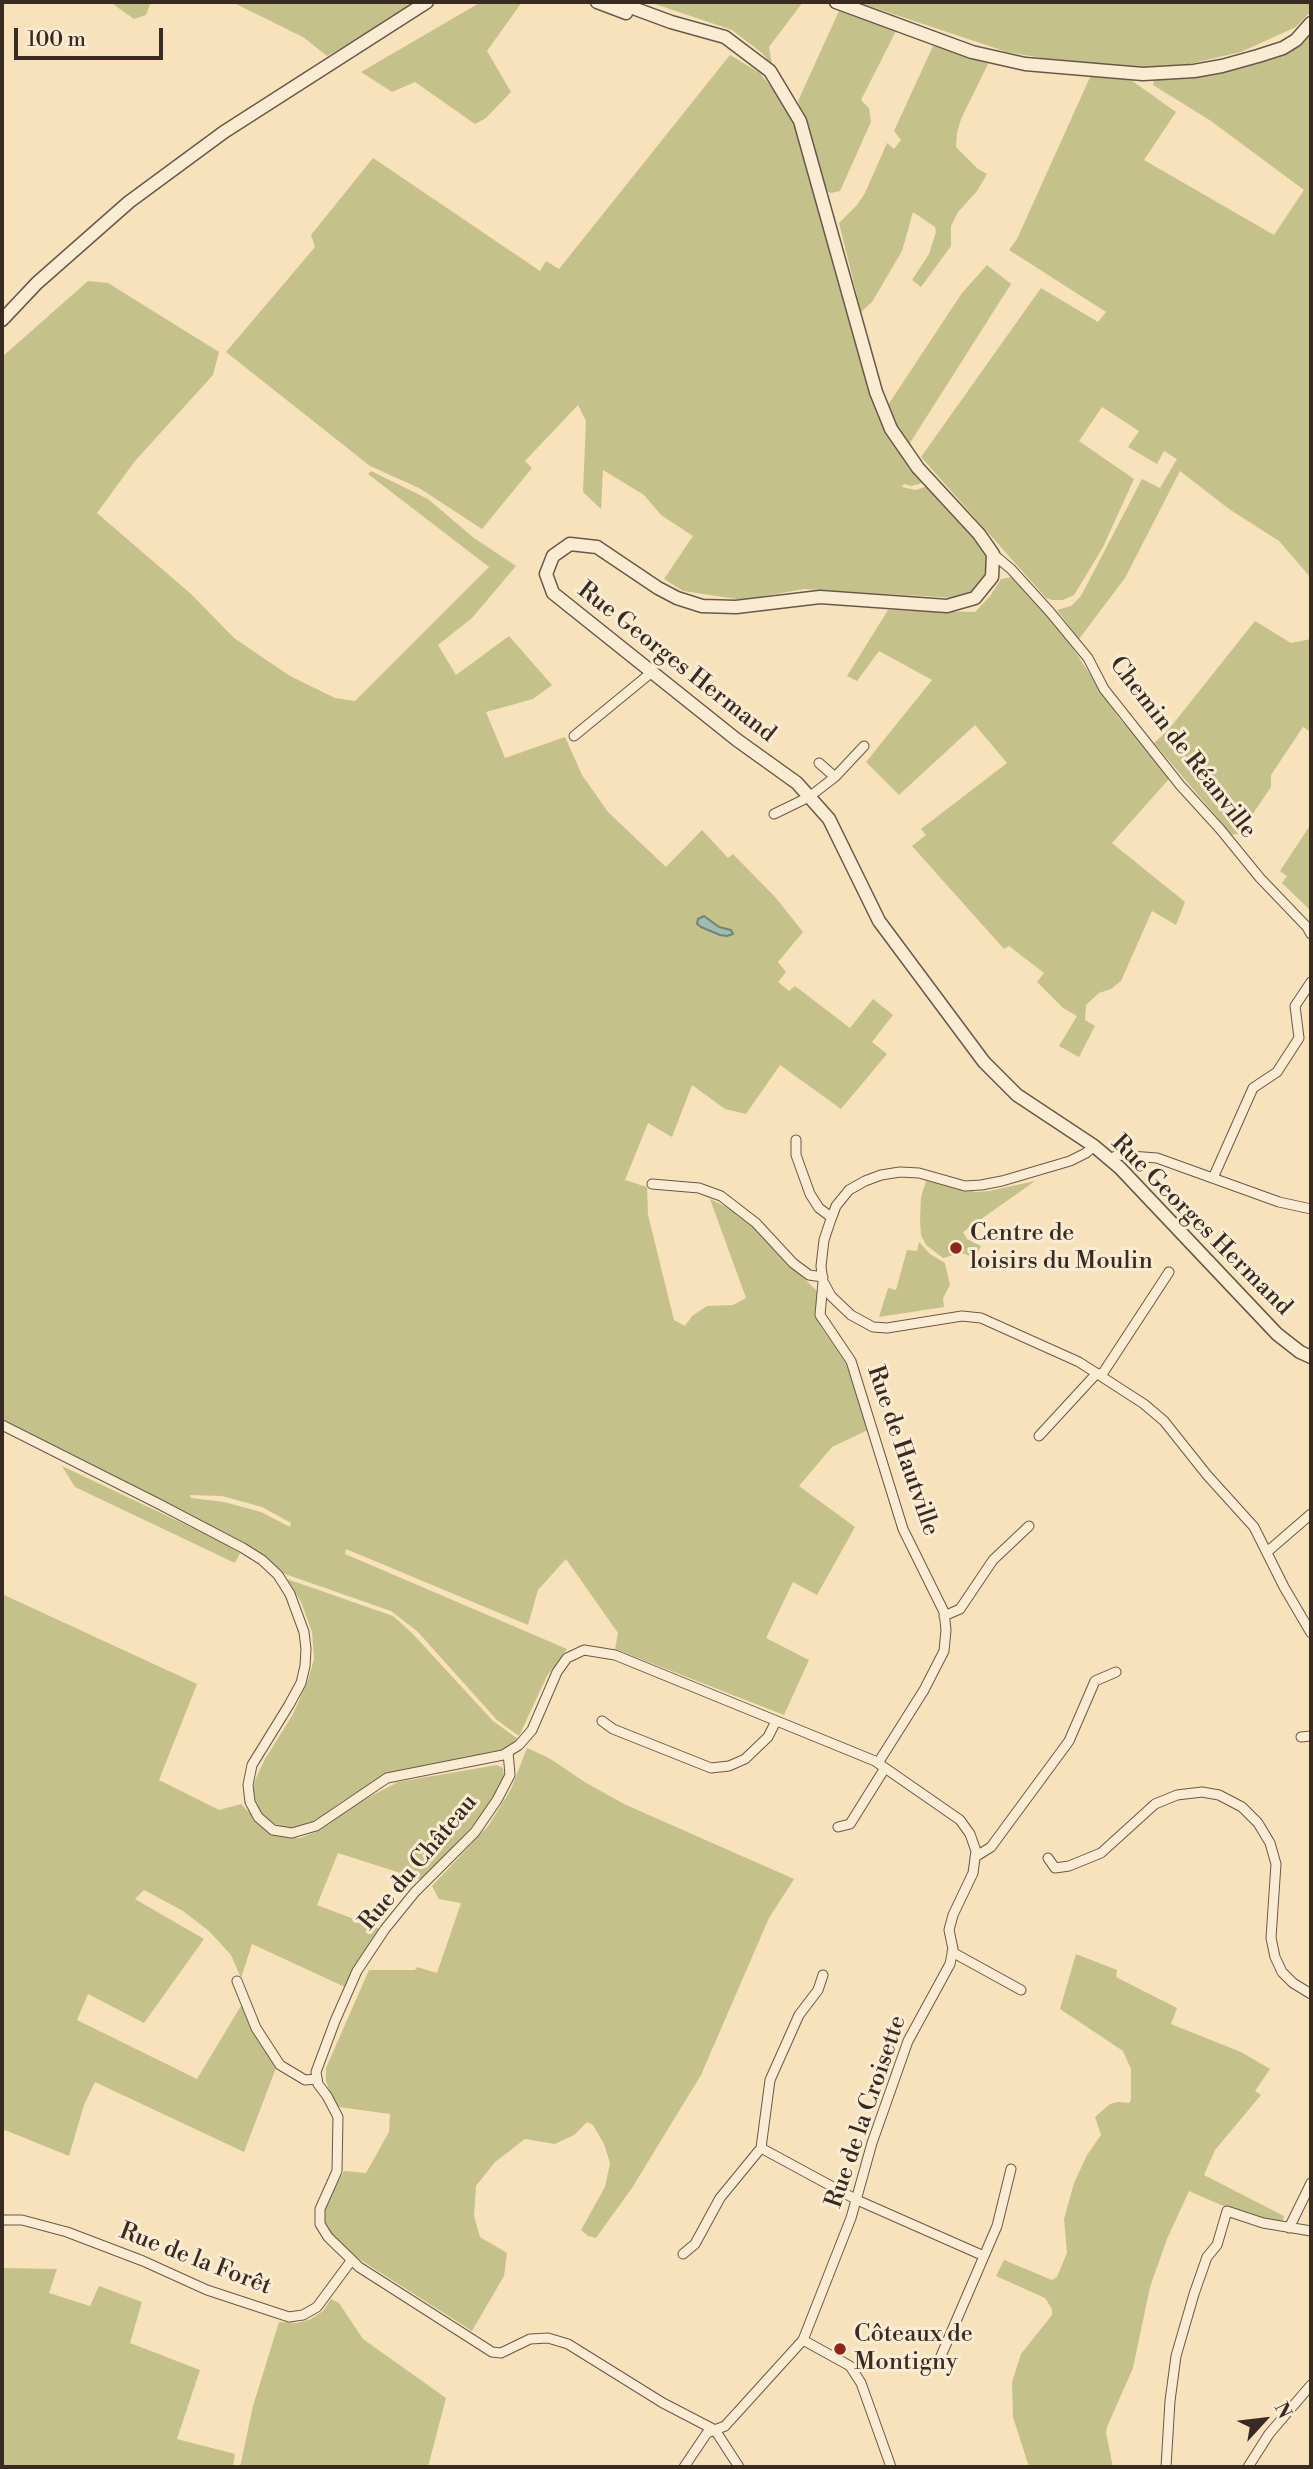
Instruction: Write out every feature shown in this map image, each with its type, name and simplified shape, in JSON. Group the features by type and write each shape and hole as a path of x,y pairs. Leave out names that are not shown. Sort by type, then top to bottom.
{"street":[{"path":"2,320 37,283 129,202 224,132 426,2"},
{"path":"597,2 628,14 671,22"},
{"path":"617,2 671,22 724,37 770,71 794,111 804,134 876,392 891,429 918,468 979,534 993,554"},
{"path":"836,2 972,52 1026,64 1143,74 1194,71 1258,56 1283,48 1296,40 1311,23"},
{"name":"Rue Georges Hermand","path":"993,554 992,577 975,598 947,606 820,597 736,607 702,606 658,588 597,547 570,544 553,556 546,574 554,593 737,740 797,783 829,819 879,921 984,1062 1017,1095 1094,1146 1110,1160 1278,1334 1300,1352 1311,1357"},
{"name":"Chemin de Réanville","path":"993,554 1011,569 1088,658 1104,688 1180,785 1311,934"},
{"path":"573,736 652,672"},
{"path":"774,814 809,797 835,777 864,747"},
{"path":"819,763 835,777"},
{"path":"1213,1178 1253,1088 1278,1072 1299,1038 1295,1006 1311,982"},
{"path":"796,1140 796,1155 810,1194 819,1208 831,1217"},
{"name":"Rue de Hautville","path":"838,1828 850,1824 944,1651 944,1616 926,1572 903,1529 851,1361 820,1315 824,1240 831,1217 836,1206 849,1191 864,1181 881,1175 900,1172 965,1186 981,1185 1070,1161 1094,1146"},
{"path":"1110,1160 1117,1154 1157,1158 1279,1202 1311,1209"},
{"path":"652,1184 699,1188 721,1196 756,1223 793,1263 809,1275 823,1280 831,1296 851,1315 873,1327 887,1328 962,1316 981,1318 1079,1362 1144,1404 1164,1422 1254,1527 1311,1633"},
{"path":"1040,1436 1099,1375 1169,1272"},
{"path":"2,1425 243,1548 262,1560 278,1575 290,1594 304,1632 305,1666 301,1683 252,1765 248,1785 250,1802 258,1817 274,1830 292,1833 316,1826 387,1778 488,1759 508,1752 519,1745 532,1730 557,1672 567,1658 584,1650 615,1655 881,1765 960,1820 970,1834 975,1857 991,1847 1069,1741 1095,1681 1116,1672"},
{"path":"1267,1552 1311,1514"},
{"path":"944,1616 960,1609 993,1560 1030,1526"},
{"path":"602,1721 613,1729 710,1768 729,1766 745,1759 768,1737 776,1721"},
{"path":"1301,1737 1311,1736"},
{"name":"Rue du Château","path":"317,2078 316,2072 335,2021 358,1971 385,1929 415,1892 475,1832 510,1775 508,1752"},
{"path":"1048,1858 1055,1868 1069,1866 1101,1853 1155,1804 1177,1795 1202,1792 1219,1795 1242,1807 1258,1822 1270,1843 1276,1864 1271,1938 1275,1957 1282,1972 1293,1983 1311,1994"},
{"name":"Rue de la Croisette","path":"684,2467 706,2433 726,2426 803,2340 837,2258 872,2143 908,2040 950,1964 953,1951 949,1930 973,1872 975,1857"},
{"path":"953,1951 1021,1990"},
{"path":"682,2254 695,2244 720,2198 761,2148 770,2080 799,2015 818,1990 823,1975"},
{"path":"237,1980 256,2028 280,2065 305,2080 317,2078 338,2117 337,2171 320,2209 320,2224 351,2261 492,2352 500,2354 530,2339 548,2337 568,2344 663,2403 715,2430 739,2467"},
{"path":"761,2148 856,2200 984,2256"},
{"path":"938,2363 998,2226 1011,2169"},
{"path":"1289,2228 1311,2183"},
{"path":"1166,2467 1176,2356 1207,2257 1216,2245 1227,2211 1263,2223 1311,2231"},
{"name":"Rue de la Forêt","path":"2,2220 22,2220 67,2232 206,2290 289,2316 303,2315 317,2306 351,2261"},
{"path":"803,2340 849,2366 861,2383 891,2467"},
{"path":"1248,2467 1269,2434 1311,2385"}],"shaded area":[{"path":"110,2 151,2 146,15 134,19"},
{"path":"232,2 414,2 327,56 303,37"},
{"path":"481,2 522,2 487,51 511,92 486,118 475,124 415,82 392,92 361,72"},
{"path":"649,2 803,2 769,47 772,65 762,53 732,30"},
{"path":"857,2 1311,2 1311,11 1296,27 1241,52 1189,64 1131,68 1059,61 1007,52"},
{"path":"839,11 896,31 861,100 869,108 871,122 840,191 831,193 828,192 814,153 798,101"},
{"path":"1311,29 1311,578 1279,541 1229,509 1180,471 1125,578 1079,639 1057,610 1071,606 1081,596 1142,479 1160,488 1177,459 1164,451 1157,464 1128,447 1139,431 1102,407 1079,441 1134,479 1103,547 1074,595 1063,600 1052,600 1046,598 921,457 1041,288 1098,322 1106,312 1009,250 1017,239 1091,75 1131,80 1176,112 1144,160 1274,235 1304,190 1211,121 1153,85 1154,79 1226,70"},
{"path":"933,46 989,62 961,119 956,147 978,169 987,174 977,191 958,212 951,226 951,246 921,287 912,280 929,254 936,232 935,227 913,212 902,251 872,302 861,312 839,223 865,193 887,143 894,149 901,140 894,131"},
{"path":"730,55 760,73 793,115 876,403 892,442 922,481 911,486 904,484 902,487 916,490 927,486 983,547 988,557 984,578 964,596 955,598 804,589 743,600 683,591 664,579 693,536 661,515 644,495 603,470 601,509 583,492 586,421 578,405 525,461 532,468 482,529 419,488 370,466 226,352 315,247 311,235 373,158 540,271 546,261 559,269"},
{"path":"987,265 1011,284 908,446 888,405 962,293"},
{"path":"88,281 108,283 219,352 213,375 135,461 97,513 191,594 234,638 290,676 335,698 355,701 489,567 368,474 371,471 428,499 474,538 516,566 472,618 438,645 456,675 509,636 552,685 533,699 486,712 505,758 565,737 582,775 608,812 666,867 702,830 728,858 733,854 776,898 803,932 778,962 786,972 778,982 789,991 795,986 850,1028 873,999 893,1015 872,1042 887,1054 841,1109 780,1065 746,1114 725,1109 692,1085 672,1137 648,1123 625,1180 647,1187 648,1215 674,1320 685,1326 692,1316 707,1306 733,1305 746,1298 710,1199 731,1209 754,1226 818,1292 816,1309 821,1327 845,1362 870,1429 832,1447 799,1486 855,1527 817,1595 793,1582 766,1638 809,1660 784,1715 615,1649 618,1633 566,1559 538,1590 528,1625 346,1549 345,1554 567,1649 547,1676 519,1736 497,1720 417,1631 391,1611 282,1573 253,1550 2,1419 2,357","holes":["190,1495 222,1496 262,1507 291,1523 290,1527 261,1512 224,1502 191,1498"]},
{"path":"1012,577 1062,632 1119,718 1169,779 1112,843 1185,902 1176,925 1152,911 1121,981 1111,989 1099,993 1086,1005 1085,1020 1095,1026 1079,1057 1059,1046 1077,1016 1063,1008 1037,982 1044,973 1009,946 1004,949 912,846 926,835 921,829 1007,763 975,725 899,795 866,762 932,680 879,651 857,681 847,676 888,610 975,612 1001,579"},
{"path":"1255,621 1291,643 1311,639 1311,732 1303,727 1271,775 1271,787 1240,833 1232,835 1154,743 1169,729"},
{"path":"1311,824 1311,911 1282,883 1287,876 1280,871"},
{"path":"704,916 719,927 731,930 733,934 720,935 701,927 697,924 698,919"},
{"path":"926,1181 976,1192 1035,1181 963,1232 967,1239 981,1246 975,1258 962,1253 943,1258 926,1245 921,1235 921,1197"},
{"path":"919,1242 930,1254 945,1263 950,1285 943,1298 944,1307 879,1317 888,1288 896,1290 907,1250 917,1251"},
{"path":"62,1466 241,1551 235,1563 75,1487"},
{"path":"287,1579 393,1616 493,1721 518,1739 499,1751 388,1773 341,1802 315,1822 299,1829 281,1827 270,1822 260,1812 252,1792 265,1759 293,1714 314,1659 312,1632 301,1602"},
{"path":"2,1594 197,1684 159,1780 219,1810 241,1804 264,1827 285,1837 300,1838 316,1832 354,1805 398,1782 497,1765 503,1768 501,1788 481,1817 422,1880 338,1853 317,1905 380,1929 347,1988 252,1944 241,1978 231,1955 209,1931 183,1911 144,1890 135,1899 204,1939 144,2023 88,1994 77,2020 197,2079 242,2004 276,2068 244,2152 95,2082 84,2105 69,2156 5,2130 2,2133"},
{"path":"527,1748 549,1758 624,1804 794,1879 769,1918 701,2075 632,2188 596,2238 581,2230 605,2187 610,2163 604,2144 593,2125 587,2122 574,2135 555,2144 525,2139 495,2162 476,2186 474,2216 480,2237 507,2253 504,2276 472,2331 348,2252 328,2231 322,2219 328,2200 344,2171 366,2173 389,2132 390,2114 339,2107 331,2096 326,2081 326,2068 369,1970 415,1970 417,1967 437,1973 461,1903 439,1899 432,1886 489,1825 511,1789"},
{"path":"1076,1954 1117,1970 1116,1977 1177,2008 1171,2024 1241,2052 1270,2069 1255,2091 1261,2095 1215,2150 1204,2175 1284,2216 1282,2223 1276,2224 1189,2191 1167,2239 1150,2287 1133,2368 1107,2427 1113,2467 1029,2467 1013,2417 1012,2382 1021,2354 1052,2315 1052,2309 1045,2298 996,2276 1004,2260 1052,2280 1057,2277 1067,2253 1064,2219 1074,2183 1087,2155 1101,2135 1095,2117 1110,2104 1129,2103 1131,2100 1131,2069 1123,2051 1060,2009"},
{"path":"2,2268 57,2269 49,2293 90,2306 99,2286 142,2302 130,2343 200,2370 177,2439 235,2454 233,2467 2,2467"},
{"path":"331,2299 339,2303 363,2339 446,2398 428,2467 240,2467 253,2406 279,2322 298,2323 311,2319 323,2311"}],"place":[{"name":"Centre de loisirs du Moulin","path":"956,1248"},
{"name":"Côteaux de Montigny","path":"840,2349"}]}
